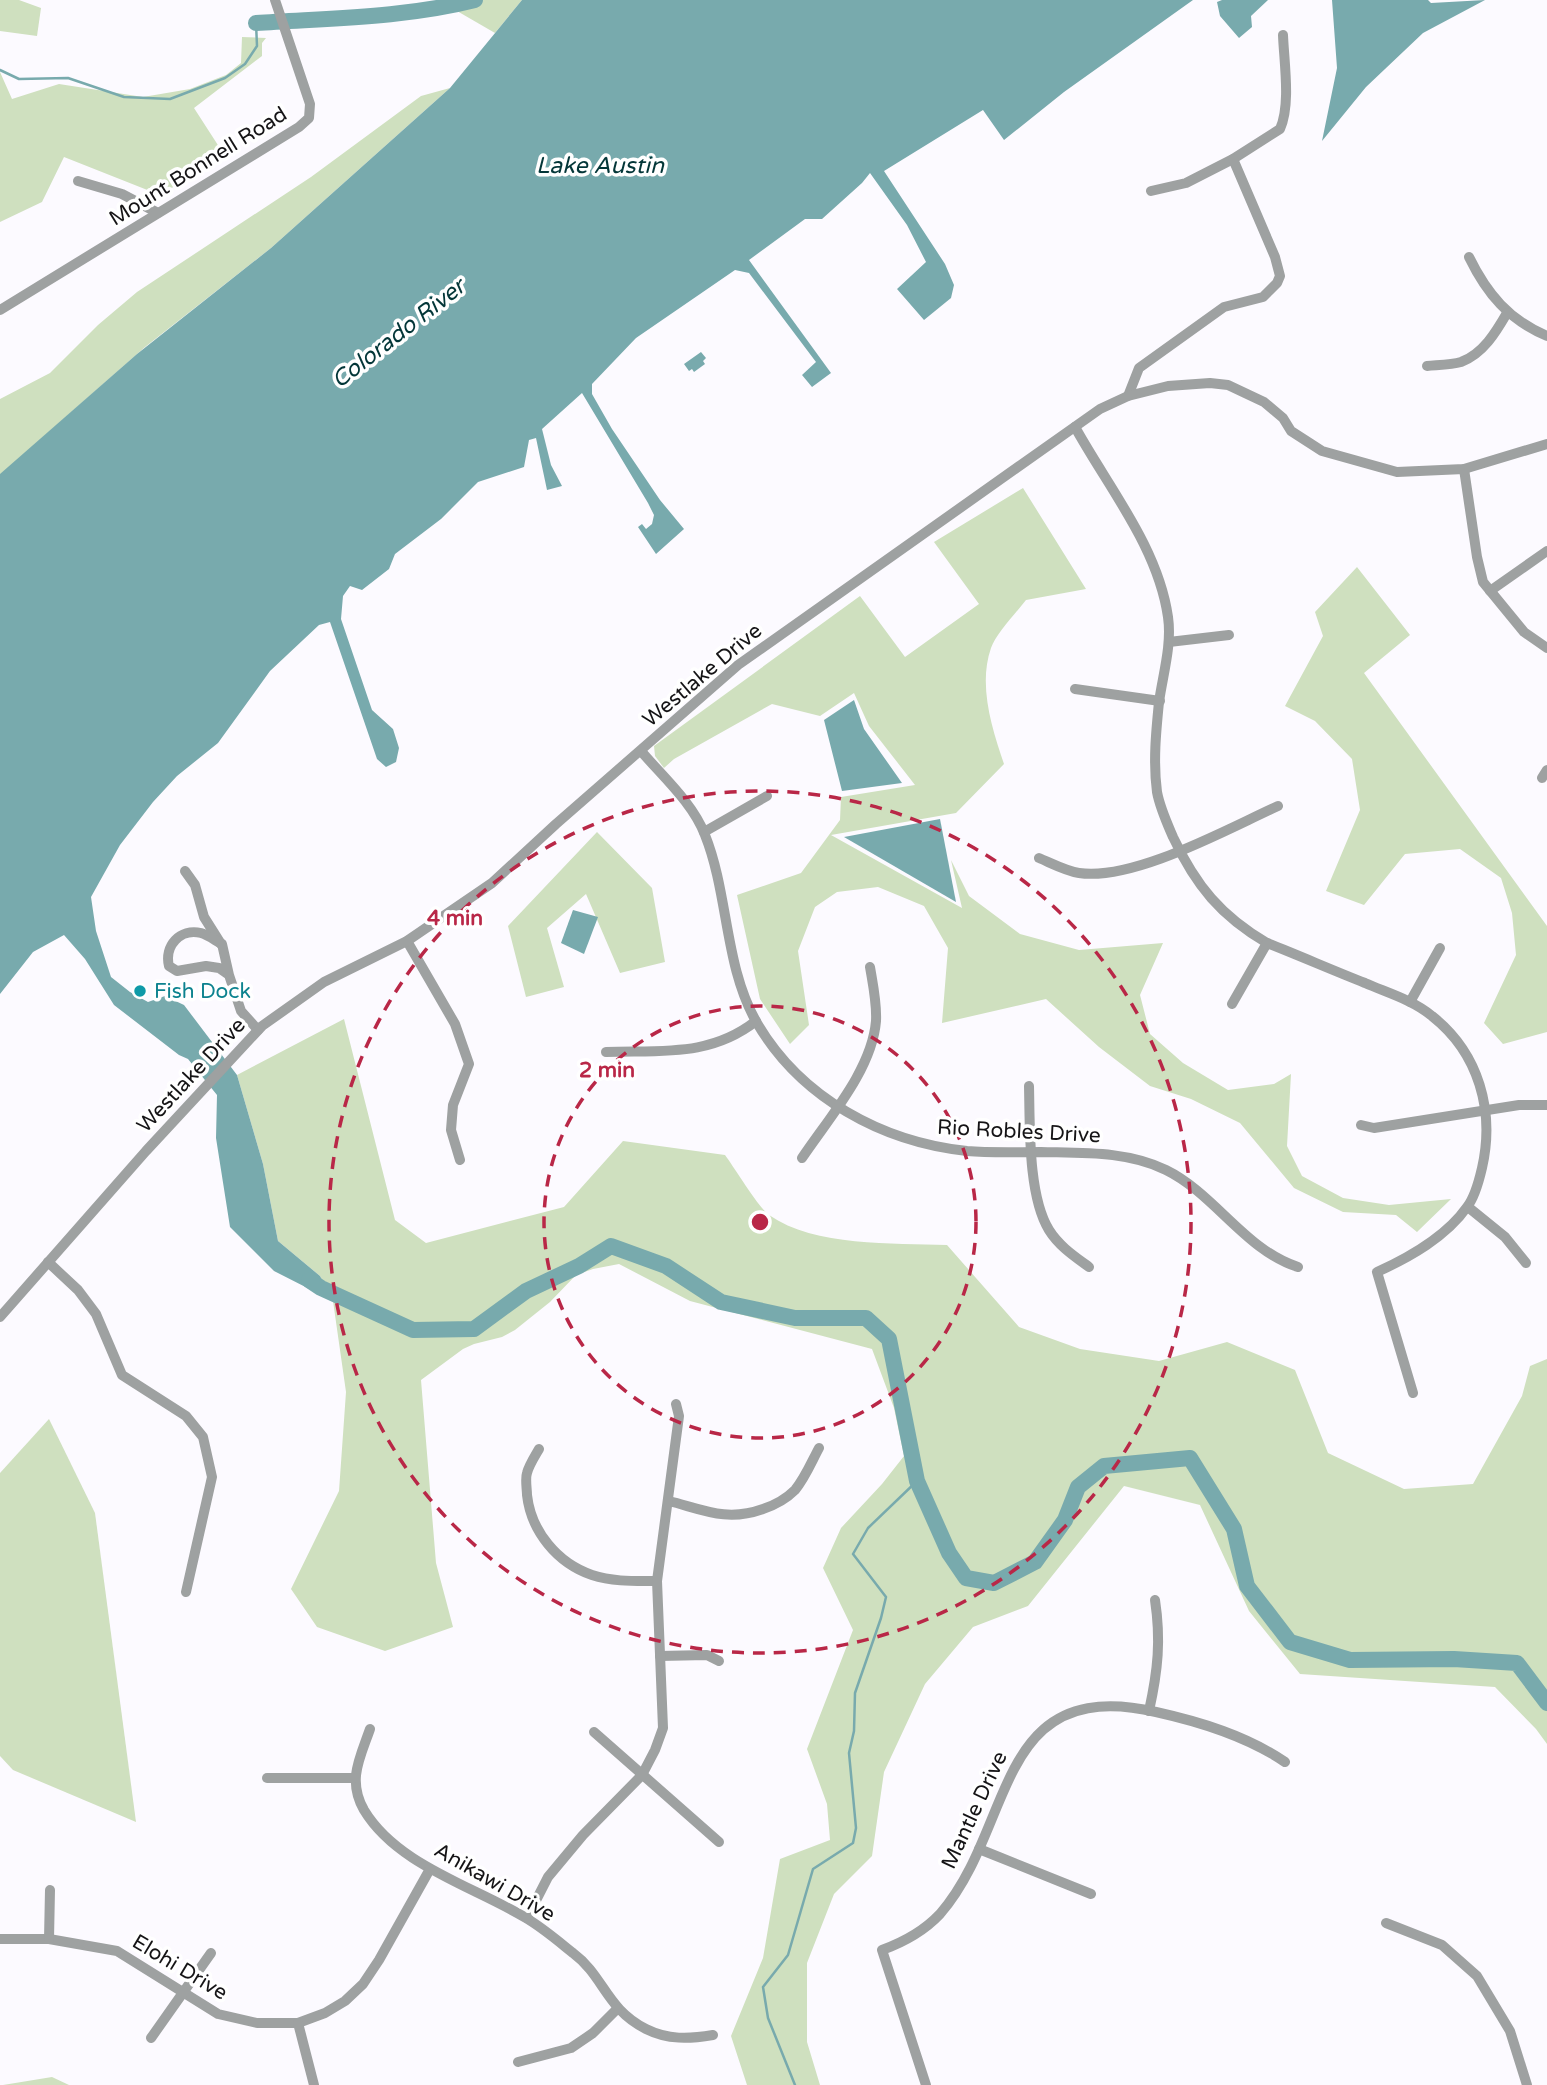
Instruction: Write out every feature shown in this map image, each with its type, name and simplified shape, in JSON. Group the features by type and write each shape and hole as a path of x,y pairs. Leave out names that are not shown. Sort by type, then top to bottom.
{"street":[{"name":"Mount Bonnell Road","path":"0,310 299,127 309,118 310,104 275,0"},
{"path":"1151,191 1186,183 1233,159 1280,129 1284,121 1283,35"},
{"path":"1128,396 1139,368 1224,307 1263,297 1277,283 1280,276 1275,257 1233,159"},
{"path":"78,181 122,194 158,213"},
{"path":"1469,257 1480,279 1507,313 1529,329 1547,337"},
{"path":"1427,366 1461,362 1477,353 1492,338 1507,313"},
{"name":"Westlake Drive","path":"0,1317 258,1030 324,982 407,941 492,883 738,665 1100,409 1128,396 1168,386 1210,383 1228,385 1264,402 1283,418 1291,431 1322,451 1396,472 1464,469 1547,444"},
{"path":"1074,427 1143,542 1168,617 1169,642 1155,754 1158,795 1179,850 1203,889 1233,921 1267,943 1410,1002 1432,1015 1466,1054 1478,1076 1487,1111 1485,1154 1468,1207 1417,1252 1377,1272 1413,1393"},
{"path":"1464,469 1483,582 1524,632 1547,648"},
{"path":"1490,591 1547,551"},
{"path":"1169,642 1229,635"},
{"path":"1075,690 1160,701"},
{"name":"Rio Robles Drive","path":"641,751 687,806 704,832 712,856 735,965 756,1021 792,1068 813,1089 880,1130 926,1144 968,1151 1092,1153 1133,1158 1166,1170 1202,1195 1259,1244 1288,1264 1298,1267"},
{"path":"704,832 767,796"},
{"path":"1039,858 1077,873 1096,874 1140,866 1278,806"},
{"path":"185,872 195,885 204,917 222,944 241,1011 258,1030"},
{"path":"222,944 201,933 182,934 170,946 167,956 169,966 177,971 206,966 219,968 229,975"},
{"path":"407,941 455,1024 469,1064 453,1105 451,1130 460,1160"},
{"path":"1232,1004 1267,943"},
{"path":"1410,1002 1440,948"},
{"path":"802,1158 863,1067 874,1034 876,1003 870,967"},
{"path":"606,1052 703,1048 731,1038 756,1021"},
{"path":"1029,1086 1031,1152 1043,1219 1057,1241 1088,1267"},
{"path":"1361,1125 1374,1128 1529,1103 1547,1105"},
{"path":"1468,1207 1505,1237 1526,1263"},
{"path":"48,1262 78,1290 96,1314 122,1375 186,1416 203,1437 212,1477 186,1592"},
{"path":"527,1918 548,1877 583,1835 642,1775 663,1728 657,1581 679,1416 676,1404"},
{"path":"669,1501 723,1515 743,1516 773,1506 797,1488 819,1448"},
{"path":"539,1449 526,1474 529,1506 544,1540 566,1560 589,1574 607,1579 657,1581"},
{"path":"1149,1710 1159,1661 1160,1640 1155,1600"},
{"path":"660,1656 707,1655 719,1661"},
{"name":"Mantle Drive","path":"926,2085 882,1950 913,1936 939,1915 949,1902 979,1849 1016,1762 1036,1735 1071,1713 1086,1709 1104,1706 1149,1710 1189,1720 1260,1745 1284,1762"},
{"path":"267,1778 354,1778 370,1729"},
{"path":"594,1732 719,1842"},
{"name":"Anikawi Drive","path":"354,1778 362,1808 381,1834 430,1869 527,1918 583,1961 617,2009 646,2029 669,2038 691,2039 713,2035"},
{"path":"979,1849 1091,1894"},
{"name":"Elohi Drive","path":"0,1939 49,1939 117,1951 218,2014 240,2021 298,2024 345,2001 363,1984 430,1869"},
{"path":"49,1939 50,1890"},
{"path":"1386,1923 1442,1945 1477,1976 1510,2031 1527,2085"},
{"path":"151,2038 211,1953"},
{"path":"518,2062 571,2048 593,2033 617,2009"},
{"path":"298,2024 314,2085"}],"green space":[{"path":"0,0 19,0 41,8 37,36 0,31"},
{"path":"438,0 522,0 495,33"},
{"path":"242,37 266,38 262,43 262,56 194,108 225,156 160,195 64,157 42,202 0,222 0,72 12,99 59,84 143,97 190,89 226,75 241,63"},
{"path":"450,88 271,248 145,347 0,475 0,399 50,373 98,325 137,292 311,177 421,96"},
{"path":"1023,488 1086,589 1026,600 991,648 987,662 986,692 991,722 1004,764 956,813 831,835 962,908 951,860 969,896 1020,934 1079,950 1163,943 1140,995 1150,1034 1183,1063 1228,1090 1274,1084 1291,1074 1287,1146 1302,1176 1343,1198 1389,1205 1451,1199 1417,1232 1396,1215 1343,1212 1294,1188 1240,1123 1191,1099 1150,1086 1099,1047 1046,999 942,1023 948,948 924,906 878,887 837,892 815,907 798,951 809,1025 790,1044 760,999 737,895 801,873 840,820 841,797 915,785 869,726 854,693 820,716 772,704 674,759 664,768 655,756 654,746 860,596 905,657 979,604 934,542"},
{"path":"1357,567 1410,635 1364,673 1547,926 1547,1032 1503,1044 1484,1023 1516,955 1512,913 1501,878 1460,849 1405,854 1364,905 1326,891 1360,810 1352,759 1315,721 1285,706 1323,636 1315,612"},
{"path":"597,832 652,888 665,962 620,973 586,894 547,928 564,987 526,997 508,926"},
{"path":"344,1019 395,1220 426,1243 564,1207 623,1141 725,1155 765,1211 788,1225 831,1238 947,1245 1019,1327 1080,1349 1159,1361 1227,1342 1295,1370 1328,1453 1404,1489 1473,1484 1522,1396 1530,1366 1547,1359 1547,1744 1495,1687 1300,1674 1249,1611 1200,1505 1124,1486 1028,1606 973,1627 925,1684 884,1772 872,1856 834,1894 807,1963 807,2042 820,2085 747,2085 731,2036 763,1958 780,1859 830,1840 827,1804 807,1749 853,1630 823,1568 841,1528 904,1456 894,1408 872,1349 690,1301 619,1264 576,1275 550,1302 515,1330 502,1337 463,1349 421,1380 436,1563 453,1627 385,1651 317,1627 291,1589 339,1491 346,1392 333,1301 320,1276 278,1241 263,1164 237,1075"},
{"path":"49,1419 95,1513 136,1822 13,1770 0,1756 0,1473"},
{"path":"52,2077 69,2085 3,2085"}],"water":[{"name":"Lake Austin","path":"522,0 1193,0 1064,92 1004,140 983,110 884,171 945,264 954,285 951,298 924,320 897,289 926,262 907,225 870,173 822,219 805,219 749,260 831,373 812,387 802,375 816,362 749,273 735,270 636,338 592,384 592,394 660,500 684,529 656,554 638,527 642,524 646,529 652,524 654,515 582,393 542,429 551,465 562,486 547,490 536,438 529,440 524,467 478,482 441,519 395,554 389,569 362,590 350,586 343,596 341,619 372,710 393,729 399,748 396,762 386,767 377,759 330,622 319,625 270,671 218,743 177,776 120,845 91,897 96,931 111,977 148,1002 165,996 184,1005 237,1075 263,1164 278,1241 320,1276 333,1301 274,1271 230,1227 216,1138 217,1095 188,1059 114,1005 85,959 64,935 33,952 0,994 0,474 137,354 271,248 450,88"},
{"path":"1268,0 1251,16 1252,27 1239,38 1220,16 1217,2"},
{"path":"1332,0 1428,0 1431,3 1485,0 1423,33 1366,87 1322,141 1337,68"},
{"path":"701,352 706,358 703,361 705,364 694,372 692,369 689,371 684,364"},
{"path":"854,700 864,729 902,783 842,791 824,720"},
{"path":"940,819 956,902 844,837"},
{"path":"573,910 598,917 584,954 561,943"}],"waterway":[{"path":"256,23 394,14 475,0"},
{"path":"0,70 19,79 68,78 124,97 170,99 225,78 245,64 257,46 256,23"},
{"path":"309,1280 413,1330 474,1329 526,1291 579,1266 611,1246 666,1266 721,1302 795,1318 866,1318 889,1339 917,1481 949,1553 966,1578 994,1583 1035,1562 1065,1520 1078,1487 1104,1466 1190,1458 1234,1529 1247,1586 1290,1642 1350,1660 1454,1659 1517,1663 1547,1703"},
{"path":"795,2085 768,2018 763,1987 788,1955 813,1869 853,1843 856,1828 849,1753 854,1731 855,1693 886,1597 853,1554 868,1528 917,1481"}],"place":[{"name":"Fish Dock","path":"140,991"}],"water label":[{"name":"Colorado River","path":"398,333"}]}
